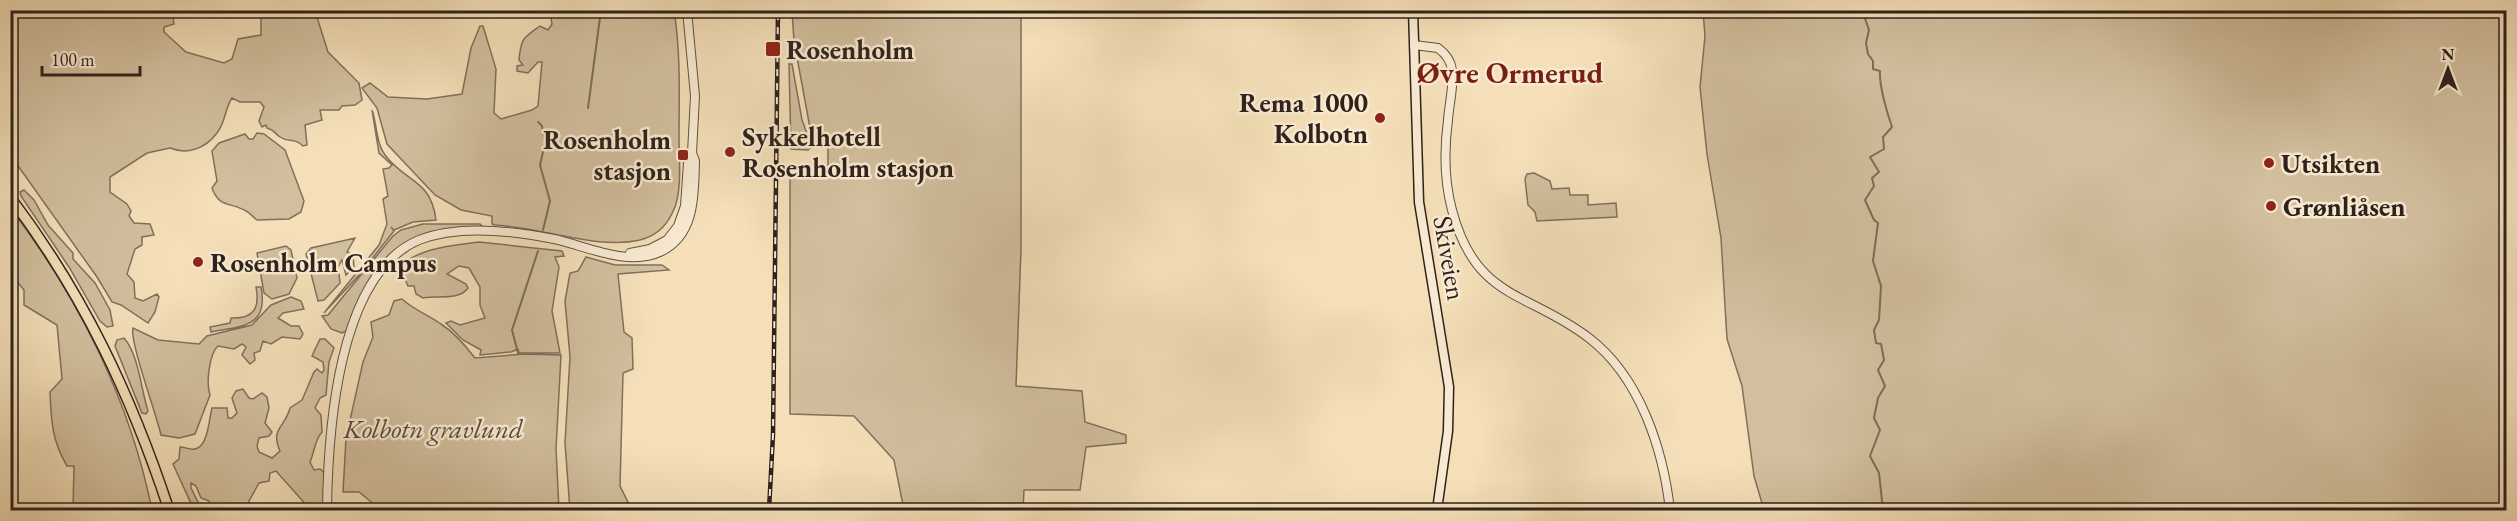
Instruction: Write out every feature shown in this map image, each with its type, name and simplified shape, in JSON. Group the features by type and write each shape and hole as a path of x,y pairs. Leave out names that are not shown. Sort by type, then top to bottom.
{"main road":[{"name":"Skiveien","path":"1413,10 1419,201 1449,387 1448,431 1437,510"},
{"path":"10,197 71,286 108,354 135,415 169,510"}],"street":[{"path":"327,510 329,434 344,359 363,298 376,275 391,258 420,240 463,232 534,236 616,254 650,249 663,243 674,231 685,206 688,163 692,153 694,87 687,10"},
{"path":"1414,45 1438,48 1451,64 1452,86 1445,148 1446,180 1453,214 1467,249 1482,271 1498,286 1580,332 1599,346 1619,368 1635,392 1652,432 1662,466 1670,510"}],"green space":[{"path":"10,11 172,11 174,24 164,27 164,32 186,52 224,63 232,59 238,39 261,35 261,11 315,11 328,52 359,83 362,100 355,105 342,106 339,110 320,110 322,120 305,125 307,145 303,146 280,137 266,125 262,127 259,121 264,107 260,102 240,102 232,98 220,129 201,147 189,151 170,148 147,153 110,177 110,192 127,204 131,211 129,216 134,223 150,224 154,235 142,237 142,245 135,249 127,274 134,282 135,298 143,301 157,294 159,297 155,312 148,323 121,305 112,302 97,277 11,156"},
{"path":"556,11 674,11 679,74 679,191 669,219 658,232 647,238 623,242 587,240 495,225 492,224 492,216 461,210 435,195 387,144 377,108 362,88 370,83 388,97 427,99 462,94 471,48 480,26 483,26 496,69 494,113 501,119 532,110 538,106 542,62 538,62 528,73 517,71 517,66 523,65 519,60 521,47 526,36 540,26 548,30 552,24 550,13"},
{"path":"792,11 1021,11 1021,249 1016,386 1082,391 1085,422 1126,435 1126,443 1086,447 1080,490 1024,490 1023,510 904,510 894,460 854,416 790,414 790,178 806,168 825,171 828,164 828,146 815,139 810,128 794,41"},
{"path":"1703,11 2506,11 2506,510 1764,510 1754,476 1742,386 1727,339 1721,238 1707,154 1700,87 1705,36"},
{"path":"789,64 792,64 802,120 812,147 808,150 791,149"},
{"path":"372,110 382,150 393,164 429,196 436,220 413,222 394,230 391,227 394,231 360,274 324,313 379,245 387,224 383,199 388,196 383,169 392,165 379,153"},
{"path":"257,133 264,134 285,150 304,201 301,212 289,219 257,220 241,208 222,202 212,188 217,181 212,151 219,143 245,134 249,139 253,139"},
{"path":"1534,173 1550,181 1552,189 1569,188 1570,195 1588,195 1588,205 1616,203 1617,217 1537,221 1535,212 1528,205 1525,179 1527,174"},
{"path":"24,190 34,200 48,225 73,253 73,259 95,283 110,310 113,326 107,327 100,321 69,267 21,196 20,192"},
{"path":"11,209 59,278 99,352 130,430 152,510 73,510 74,466 67,466 58,448 51,412 50,392 62,379 57,325 24,305 24,290 11,274"},
{"path":"423,224 480,224 484,228 446,231 408,241 384,260 375,273 348,330 342,333 331,329 322,316 328,315 393,236 401,230"},
{"path":"355,238 347,252 353,255 354,267 346,275 342,260 334,274 339,274 340,283 324,300 318,301 306,254 311,248"},
{"path":"479,242 562,251 564,256 555,257 559,267 552,311 560,353 519,353 518,349 511,352 480,355 481,350 463,340 446,323 451,321 460,325 485,318 480,305 480,287 469,268 459,266 447,274 466,284 468,288 459,295 423,298 416,294 414,286 408,286 399,266 408,260 437,248"},
{"path":"286,246 291,250 297,278 289,294 272,299 264,293 257,253"},
{"path":"586,257 615,265 662,265 669,270 618,274 624,332 632,338 633,369 623,373 620,486 632,510 570,510 565,443 570,357 565,301 570,273 578,271"},
{"path":"256,287 261,287 262,300 261,310 257,317 243,326 211,332 210,327 230,323 231,318 245,317 254,311 257,301"},
{"path":"291,297 301,301 304,309 283,313 278,318 291,326 299,326 303,334 300,339 282,337 271,344 263,341 260,351 254,353 255,360 250,364 242,355 246,347 242,344 234,349 218,346 212,355 209,369 210,395 195,434 179,438 161,435 135,347 133,328 158,340 199,344 207,336 252,325 271,305"},
{"name":"Kolbotn gravlund","path":"402,299 451,331 475,358 524,354 561,355 556,449 559,510 381,510 359,492 343,492 346,438 363,362 373,337 371,322 389,315 394,301"},
{"path":"124,338 136,363 148,411 146,414 142,413 115,346 117,340"},
{"path":"320,339 325,339 334,348 329,362 326,395 320,398 315,408 321,415 322,432 310,462 314,470 320,469 325,473 323,510 313,510 308,507 276,471 270,473 269,481 259,483 249,501 251,510 209,510 209,501 201,498 196,486 191,483 191,488 202,510 194,510 173,464 179,459 180,447 195,449 203,443 212,408 227,408 228,418 232,418 237,413 232,398 236,391 243,389 249,398 253,399 262,393 267,397 269,408 265,423 272,432 269,436 259,438 257,446 259,452 272,458 280,451 277,433 290,408 302,400 314,372 317,369 322,373 324,370 323,362 312,356"}],"waterway":[{"path":"588,108 601,10"},
{"path":"1862,10 1869,30 1866,43 1868,54 1873,61 1873,69 1880,71 1882,91 1892,127 1883,137 1884,149 1870,157 1879,172 1872,178 1874,186 1865,200 1874,220 1878,223 1873,261 1881,286 1879,320 1874,330 1876,343 1881,344 1884,360 1878,370 1885,386 1878,398 1874,418 1880,430 1870,456 1879,473 1883,510"},
{"path":"538,122 542,126 545,143 540,165 550,201 543,230"},
{"path":"518,353 512,330 538,251"}],"railway":[{"path":"769,510 773,435 778,10"}],"place":[{"name":"Rosenholm","path":"773,49"},
{"name":"Rema 1000 Kolbotn","path":"1380,118"},
{"name":"Sykkelhotell Rosenholm stasjon","path":"730,152"},
{"name":"Rosenholm stasjon","path":"683,155"},
{"name":"Utsikten","path":"2269,163"},
{"name":"Grønliåsen","path":"2271,206"},
{"name":"Rosenholm Campus","path":"198,262"}],"district":[{"name":"Øvre Ormerud","path":"1510,72"}]}
